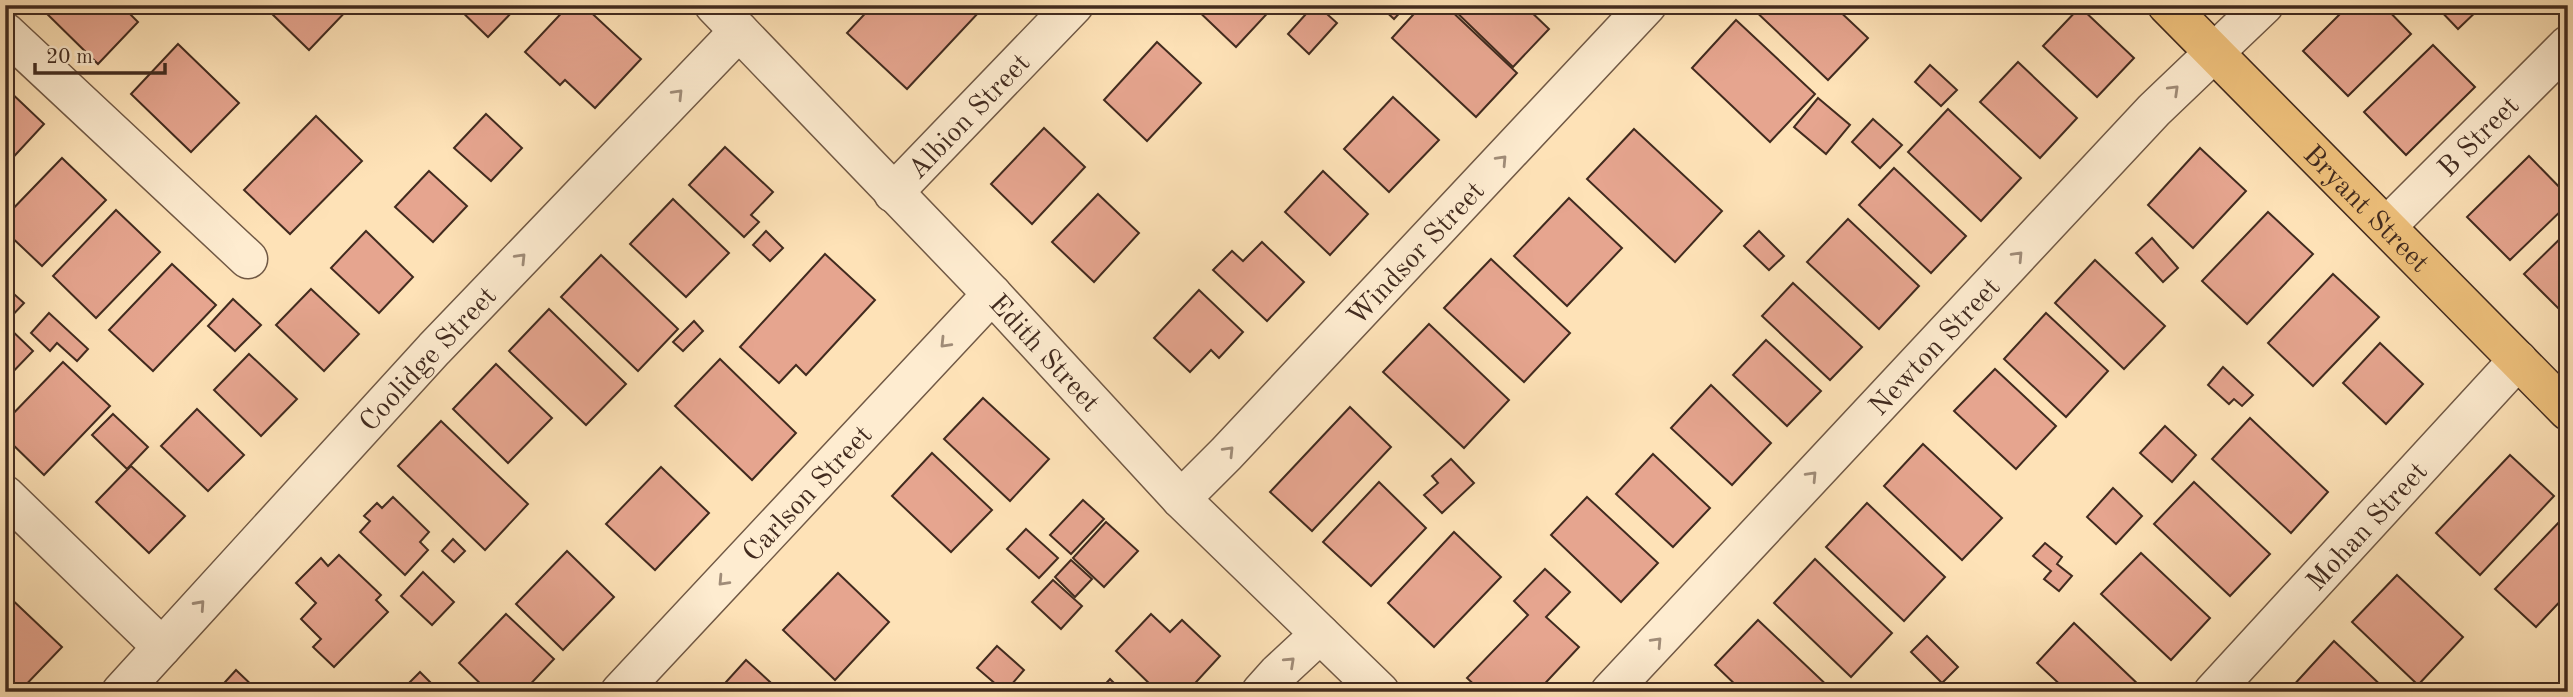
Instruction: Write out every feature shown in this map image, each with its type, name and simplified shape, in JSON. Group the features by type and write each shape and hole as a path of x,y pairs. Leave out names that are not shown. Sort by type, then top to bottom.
{"main road":[{"name":"Bryant Street","path":"2168,5 2568,411"}],"street":[{"name":"Albion Street","path":"893,193 1073,5"},
{"name":"Windsor Street","path":"1181,499 1236,444 1647,5"},
{"name":"Newton Street","path":"1610,692 2154,110 2264,5"},
{"name":"Edith Street","path":"727,18 992,294 1181,499 1380,692"},
{"name":"Coolidge Street","path":"121,692 433,349 727,18"},
{"path":"5,32 248,259"},
{"name":"B Street","path":"2387,226 2568,46"},
{"name":"Carlson Street","path":"620,692 992,294"},
{"name":"Mohan Street","path":"2213,692 2518,360"},
{"path":"5,495 162,647"},
{"path":"1261,692 1320,634"}],"building":[{"path":"38,5 121,5 138,22 98,64"},
{"path":"268,5 352,5 309,50 266,8"},
{"path":"455,5 519,5 488,37"},
{"path":"569,5 583,5 641,59 595,108 565,80 560,85 525,52"},
{"path":"873,5 974,5 980,11 907,89 847,33"},
{"path":"1192,5 1275,5 1236,47"},
{"path":"1314,5 1337,23 1309,54 1288,34"},
{"path":"1379,5 1407,5 1394,19"},
{"path":"1422,5 1445,5 1517,73 1476,117 1392,38"},
{"path":"1449,5 1524,5 1549,29 1513,67"},
{"path":"1833,5 1868,38 1828,80 1750,6"},
{"path":"2349,5 2383,5 2411,34 2348,96 2303,51"},
{"path":"2435,5 2483,5 2458,29"},
{"path":"2080,7 2134,58 2097,97 2043,46"},
{"path":"1736,20 1815,94 1770,142 1692,68"},
{"path":"1157,42 1201,83 1147,141 1104,100"},
{"path":"178,44 239,103 191,152 131,94"},
{"path":"2433,45 2475,87 2406,155 2364,112"},
{"path":"2018,62 2077,118 2040,158 1980,102"},
{"path":"1930,65 1957,90 1941,106 1915,82"},
{"path":"5,87 44,124 6,165 5,164"},
{"path":"1393,97 1439,140 1389,192 1344,149"},
{"path":"1818,98 1850,125 1826,154 1794,127"},
{"path":"1948,109 2021,178 1981,221 1908,152"},
{"path":"486,114 522,148 491,181 454,148"},
{"path":"316,116 362,161 290,234 244,190"},
{"path":"1873,119 1902,145 1880,168 1852,142"},
{"path":"1044,128 1085,167 1032,224 991,184"},
{"path":"1634,129 1722,211 1675,262 1587,179"},
{"path":"725,147 773,192 751,215 759,222 744,237 689,185"},
{"path":"2200,148 2246,191 2193,248 2148,205"},
{"path":"2529,156 2568,196 2568,204 2510,260 2467,217"},
{"path":"62,158 106,200 42,266 5,231 5,217"},
{"path":"1894,168 1966,236 1931,273 1859,205"},
{"path":"429,171 467,206 433,242 395,207"},
{"path":"1323,171 1368,214 1330,255 1285,212"},
{"path":"1098,194 1139,233 1094,282 1052,242"},
{"path":"1569,198 1622,248 1567,306 1514,256"},
{"path":"673,199 729,253 686,297 630,244"},
{"path":"116,210 160,252 96,318 53,276"},
{"path":"2268,212 2313,254 2247,324 2202,281"},
{"path":"1848,219 1919,286 1879,329 1807,262"},
{"path":"366,231 413,277 379,313 331,268"},
{"path":"766,231 783,248 770,261 753,245"},
{"path":"1759,231 1784,256 1769,270 1744,246"},
{"path":"2568,231 2568,307 2562,312 2524,274"},
{"path":"2152,238 2178,268 2163,282 2136,253"},
{"path":"1262,242 1304,282 1267,321 1213,270 1232,251 1243,261"},
{"path":"825,254 875,300 806,375 796,365 779,383 740,347"},
{"path":"601,255 678,329 638,371 561,297"},
{"path":"1491,259 1570,333 1524,382 1444,308"},
{"path":"2095,260 2165,326 2124,369 2055,303"},
{"path":"172,264 216,305 153,371 109,330"},
{"path":"2333,274 2379,317 2313,386 2268,343"},
{"path":"1793,283 1862,347 1830,380 1762,316"},
{"path":"5,286 24,303 9,319 5,316"},
{"path":"311,289 359,334 324,371 276,325"},
{"path":"1199,290 1243,332 1219,358 1211,350 1190,372 1154,338"},
{"path":"233,299 261,325 235,351 208,326"},
{"path":"549,309 626,384 586,425 509,351"},
{"path":"49,313 88,349 77,361 57,343 50,351 31,333"},
{"path":"2046,313 2108,371 2066,417 2004,359"},
{"path":"694,321 703,331 683,351 673,342"},
{"path":"5,324 33,351 5,380"},
{"path":"1429,324 1509,400 1464,448 1383,372"},
{"path":"1766,340 1821,391 1787,426 1733,375"},
{"path":"2380,343 2423,384 2386,424 2343,383"},
{"path":"249,354 297,399 261,436 214,390"},
{"path":"720,359 796,433 752,480 675,406"},
{"path":"63,362 110,406 44,475 5,437 5,422"},
{"path":"496,364 552,418 508,463 453,409"},
{"path":"2223,367 2253,395 2242,406 2234,399 2229,404 2208,385"},
{"path":"1995,369 2056,426 2016,469 1954,411"},
{"path":"1711,385 1771,443 1732,485 1671,428"},
{"path":"983,398 1049,459 1010,501 944,439"},
{"path":"1350,407 1391,447 1312,531 1270,492"},
{"path":"197,409 244,455 208,491 161,446"},
{"path":"113,414 148,447 127,469 92,435"},
{"path":"2250,418 2328,492 2291,533 2212,459"},
{"path":"441,421 528,504 485,550 398,466"},
{"path":"2165,426 2196,455 2172,482 2140,453"},
{"path":"1923,444 2002,518 1962,560 1884,486"},
{"path":"932,453 992,510 951,552 892,496"},
{"path":"1653,454 1710,508 1673,547 1616,494"},
{"path":"2510,455 2554,496 2480,575 2436,533"},
{"path":"1451,459 1474,483 1442,513 1424,495 1438,483 1432,476"},
{"path":"131,466 185,516 149,553 96,502"},
{"path":"661,467 709,513 655,570 606,524"},
{"path":"1379,482 1426,528 1371,586 1323,542"},
{"path":"2194,482 2270,554 2230,596 2154,524"},
{"path":"2113,488 2142,516 2116,544 2087,517"},
{"path":"393,497 429,532 420,542 428,550 405,575 360,532 370,521 364,516 377,503 382,508"},
{"path":"1587,497 1658,563 1621,602 1551,535"},
{"path":"1083,500 1104,519 1071,554 1050,535"},
{"path":"1867,503 1945,577 1904,621 1826,547"},
{"path":"2562,519 2568,525 2568,593 2536,627 2495,589"},
{"path":"1106,522 1138,551 1104,587 1073,558"},
{"path":"1026,529 1058,558 1039,578 1007,549"},
{"path":"1454,532 1501,577 1434,647 1388,603"},
{"path":"453,539 465,551 454,562 442,551"},
{"path":"2045,543 2062,557 2057,564 2072,576 2059,591 2044,579 2051,571 2033,556"},
{"path":"567,551 614,597 563,650 516,604"},
{"path":"2141,553 2210,618 2171,660 2101,594"},
{"path":"339,555 381,595 376,600 388,612 334,667 313,647 321,639 301,619 316,603 296,583 321,558 328,566"},
{"path":"1815,559 1892,633 1851,677 1774,603"},
{"path":"1071,560 1092,579 1075,597 1055,577"},
{"path":"1545,569 1570,592 1546,617 1579,647 1537,692 1482,692 1467,678 1528,615 1514,601"},
{"path":"423,572 454,602 432,625 401,596"},
{"path":"838,573 889,622 835,680 783,630"},
{"path":"2397,575 2463,637 2418,685 2352,622"},
{"path":"1053,580 1082,606 1061,629 1032,602"},
{"path":"5,593 62,647 19,692 5,692"},
{"path":"506,614 554,659 523,692 489,692 459,663"},
{"path":"1151,614 1170,632 1182,620 1220,656 1187,692 1158,692 1116,651"},
{"path":"1758,620 1834,692 1743,692 1715,665"},
{"path":"2074,623 2143,689 2141,692 2068,692 2037,663"},
{"path":"1927,636 1958,667 1942,683 1911,652"},
{"path":"2334,641 2388,692 2295,692 2291,688"},
{"path":"997,646 1024,670 1005,692 977,668"},
{"path":"746,660 781,692 717,692"},
{"path":"236,670 259,692 216,692"},
{"path":"420,672 440,692 400,692"},
{"path":"1110,679 1123,692 1098,692"}]}
